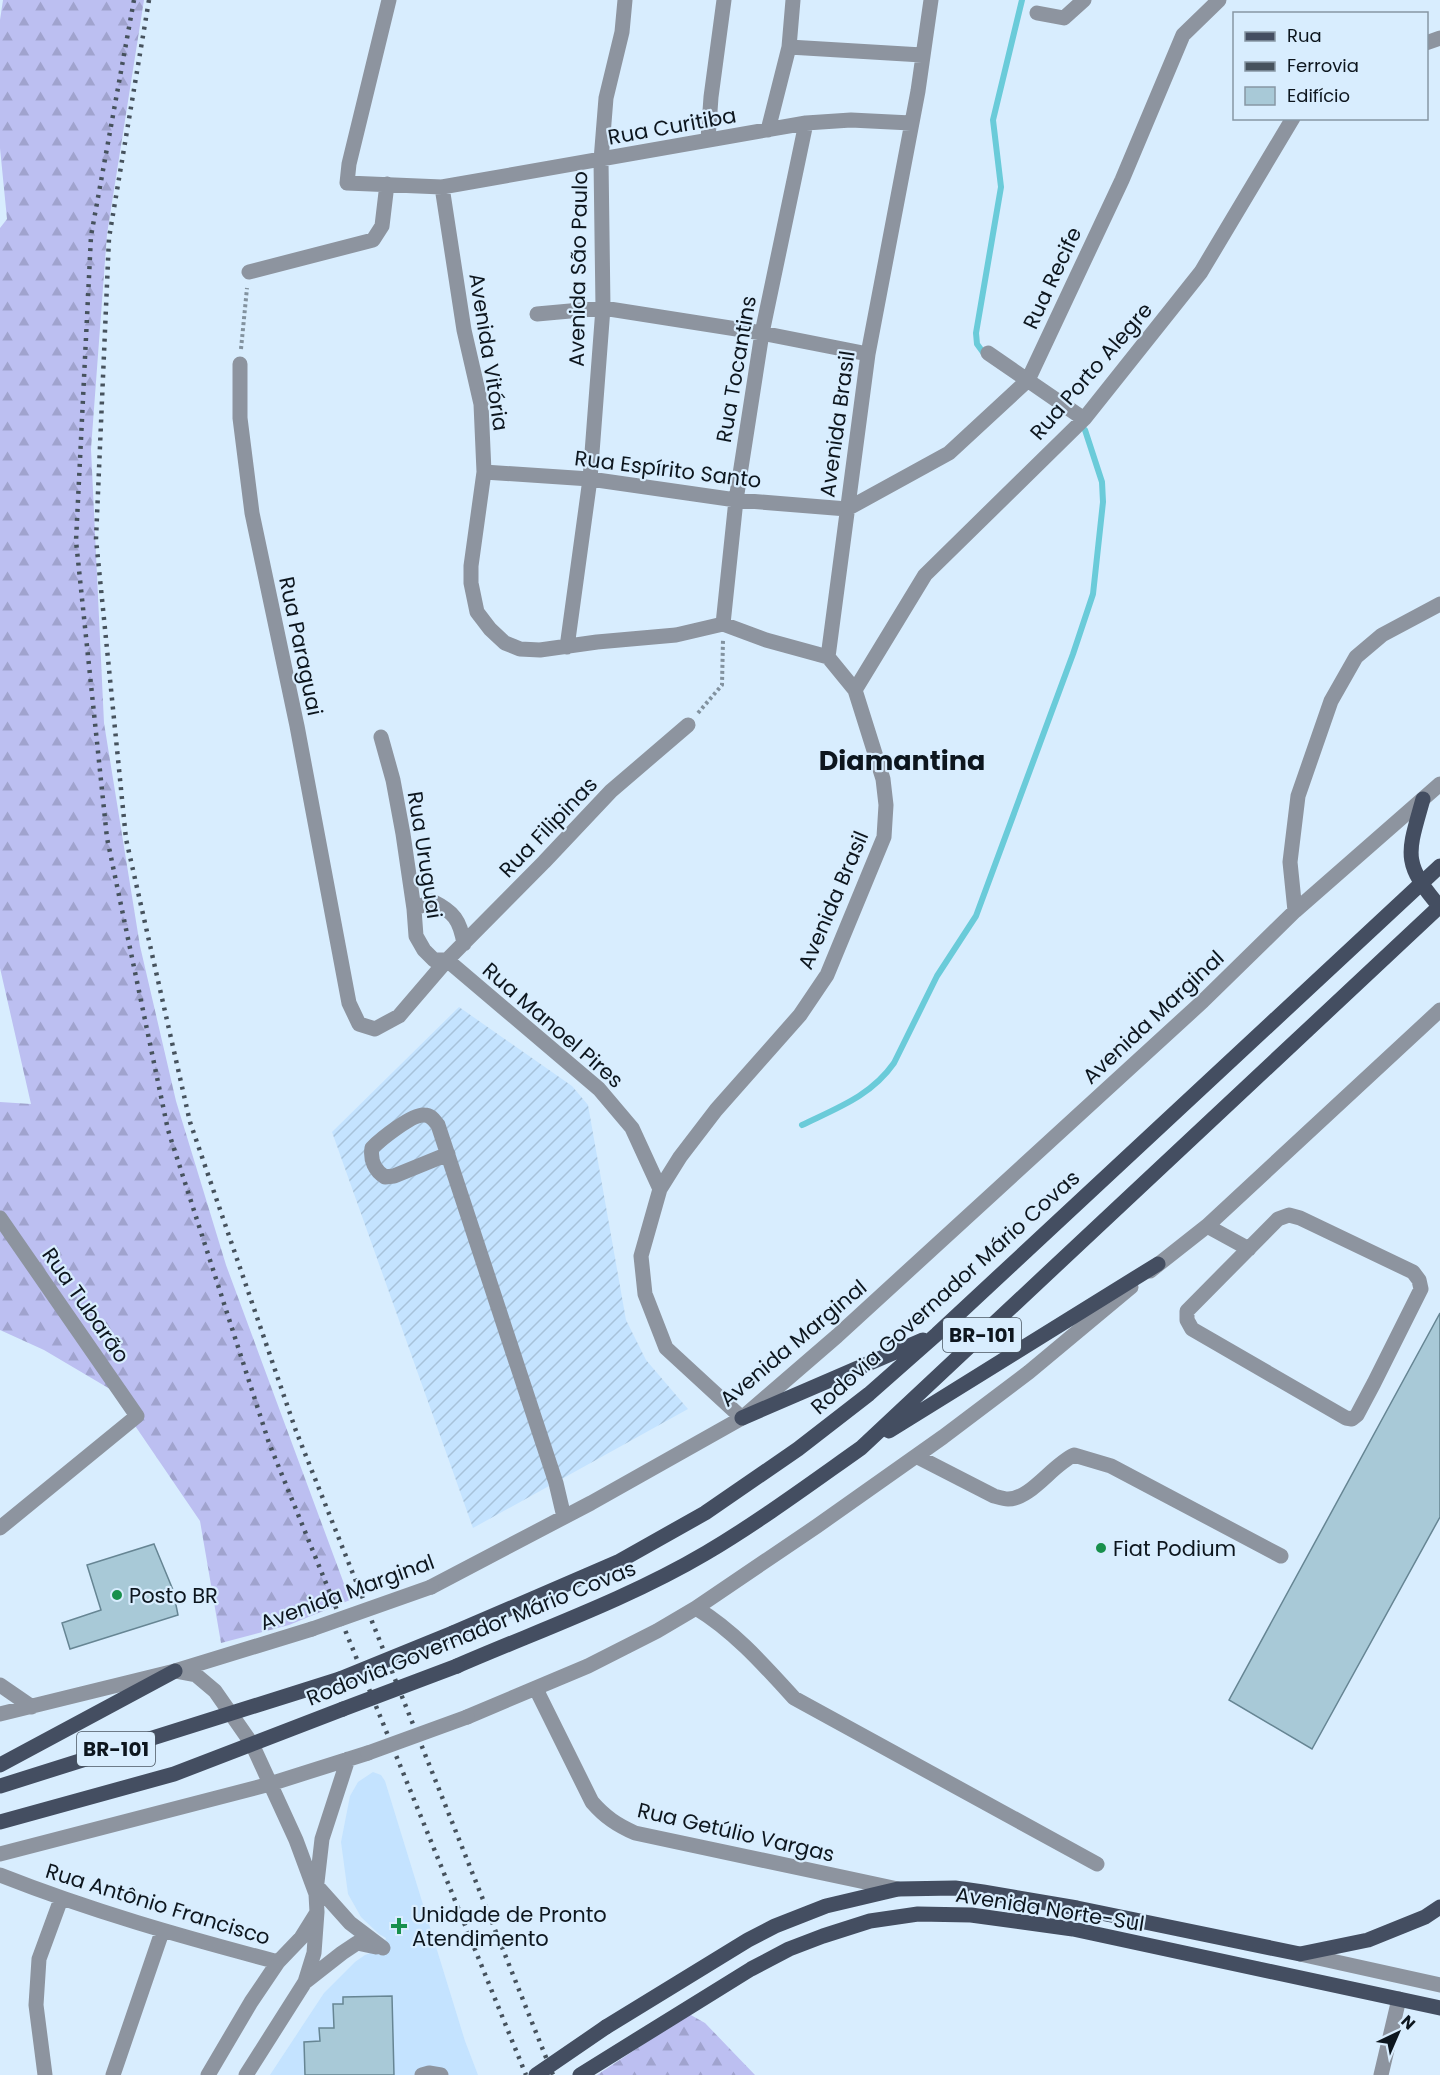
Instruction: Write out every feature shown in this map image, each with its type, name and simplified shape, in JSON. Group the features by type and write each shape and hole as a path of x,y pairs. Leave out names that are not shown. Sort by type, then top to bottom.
{"main road":[{"path":"1424,799 1411,842 1410,861 1420,884 1440,906"},
{"name":"Rodovia Governador Mário Covas","path":"0,1786 340,1679 618,1562 705,1513 816,1435 869,1394 937,1334 1440,866"},
{"name":"Rodovia Governador Mário Covas","path":"0,1822 174,1774 457,1666 632,1591 705,1553 861,1448 1440,906"},
{"path":"861,1448 1158,1264"},
{"path":"742,1418 937,1334"},
{"path":"0,1765 175,1671"},
{"name":"Avenida Norte-Sul","path":"536,2075 606,2026 775,1926 826,1906 898,1889 955,1888 983,1892 1077,1908 1300,1954"},
{"path":"1300,1954 1368,1940 1425,1917 1440,1907"},
{"name":"Avenida Norte-Sul","path":"580,2075 751,1969 789,1949 870,1921 918,1914 971,1915 1073,1929 1440,2008"}],"street":[{"path":"389,0 347,183 442,187"},
{"name":"Avenida São Paulo","path":"567,647 590,479 603,308 600,160 606,98 622,32 625,0"},
{"path":"708,139 711,97 724,0"},
{"path":"768,130 789,47 793,0"},
{"name":"Avenida Brasil","path":"742,1418 666,1348 645,1294 641,1256 660,1189 680,1156 716,1110 800,1015 827,975 884,837 886,805 883,779 855,690 828,657 868,354 918,91 931,0"},
{"path":"1037,13 1064,18 1084,0"},
{"name":"Rua Recife","path":"847,509 949,453 1028,380 1122,180 1183,35 1219,0"},
{"path":"789,47 922,55"},
{"name":"Rua Curitiba","path":"442,187 807,123 852,120 911,123"},
{"name":"Rua Porto Alegre","path":"855,690 925,575 1084,418 1201,272 1292,120"},
{"name":"Rua Tocantins","path":"723,624 736,500 762,333 807,123"},
{"path":"249,272 373,240 382,226 387,184"},
{"name":"Avenida Vitória","path":"442,187 464,330 481,404 484,472 471,566 471,584 477,612 505,643 520,649 540,650 675,634 723,624"},
{"path":"537,314 603,308 762,333 868,354"},
{"path":"988,353 1084,418"},
{"name":"Rua Paraguai","path":"240,364 240,418 252,513 297,726 349,1003 359,1024"},
{"name":"Rua Espírito Santo","path":"484,472 590,479 736,500 847,509"},
{"path":"1295,911 1290,861 1298,796 1331,701 1356,657 1382,635 1440,604"},
{"path":"723,624 766,640 828,657"},
{"name":"Rua Filipinas","path":"359,1024 375,1029 399,1016 447,960 611,791 688,725"},
{"name":"Rua Uruguai","path":"381,737 393,780 414,909 416,936 424,950 434,960 447,960"},
{"name":"Avenida Marginal","path":"0,1714 175,1671 312,1629 431,1587 564,1517 742,1418 837,1336 1203,1002 1295,911 1440,784"},
{"path":"414,909 432,901 445,907 461,925 464,944"},
{"name":"Rua Manoel Pires","path":"447,960 599,1089 632,1128 660,1189"},
{"path":"0,1854 270,1784 368,1753 536,1689 657,1631 696,1608 916,1456 1029,1372 1207,1226 1440,1010"},
{"path":"448,1154 394,1176 385,1177 378,1173 371,1156 372,1148 413,1118 422,1114 432,1117 438,1125 448,1154 556,1483 564,1517"},
{"path":"1289,1215 1300,1218 1413,1272 1419,1280 1421,1289 1357,1415 1352,1419 1346,1418 1192,1329 1187,1320 1187,1311 1249,1249 1278,1219 1289,1215"},
{"name":"Rua Tubarão","path":"0,1218 137,1416 0,1528"},
{"path":"1207,1226 1249,1249"},
{"path":"916,1456 994,1496 1007,1500 1023,1496 1063,1459 1074,1455 1111,1466 1281,1556"},
{"path":"696,1608 716,1620 759,1660 794,1698 1097,1864"},
{"path":"175,1671 196,1675 215,1691 232,1713 252,1744 316,1889 350,1923 383,1948 357,1943 305,1982"},
{"path":"0,1685 32,1707"},
{"name":"Rua Getúlio Vargas","path":"536,1689 592,1802 604,1816 618,1826 635,1833 898,1889"},
{"path":"246,2075 305,1982 314,1953 316,1889 322,1839 348,1759"},
{"name":"Rua Antônio Francisco","path":"0,1875 61,1899 162,1932 278,1962 301,1938 317,1911"},
{"path":"45,2075 36,2005 39,1959 61,1899"},
{"path":"113,2075 162,1932"},
{"path":"1300,1954 1440,1984"},
{"path":"208,2075 251,2002 278,1962"},
{"path":"1381,2075 1399,1999"},
{"path":"422,2075 429,2073 441,2075"}],"path":[{"path":"240,364 249,272"},
{"path":"688,725 722,685 723,624"}],"shaded area":[{"path":"459,1007 572,1086 588,1105 626,1320 646,1360 688,1409 473,1528 332,1132"},
{"name":"Unidade de Pronto Atendimento","path":"373,1772 381,1775 385,1781 465,2041 478,2075 270,2075 324,1993 355,1962 383,1948 386,1938 361,1917 348,1894 341,1842 350,1796 358,1782"}],"green space":[{"path":"3,0 144,0 107,234 91,449 104,723 140,946 176,1101 226,1265 350,1600 289,1625 221,1643 200,1521 110,1389 44,1350 0,1330 0,1102 31,1104 0,968 0,228 7,219 0,148 0,20"},
{"path":"689,2014 705,2023 755,2075 597,2075"}],"building":[{"path":"1440,1313 1440,1517 1312,1749 1229,1700"},
{"name":"Posto BR","path":"154,1544 173,1590 178,1615 70,1649 62,1623 101,1610 87,1565"},
{"path":"392,1996 394,2075 305,2075 304,2042 320,2041 319,2028 334,2028 333,2004 343,2004 343,1997"}],"waterway":[{"path":"985,355 977,344 976,333 1001,187 993,120 1022,0"},
{"path":"802,1125 864,1093 885,1074 894,1063 937,976 976,916 1093,594 1103,502 1102,482 1085,430"}],"railway":[{"path":"134,0 91,236 76,541 107,838 168,1130 269,1443 526,2075"},
{"path":"149,0 109,238 96,539 126,839 190,1122 296,1431 553,2075"}],"place":[{"name":"Fiat Podium","path":"1101,1548"},
{"name":"Posto BR","path":"117,1595"},
{"name":"Unidade de Pronto Atendimento","path":"399,1926"}],"district":[{"name":"Diamantina","path":"902,760"}]}
